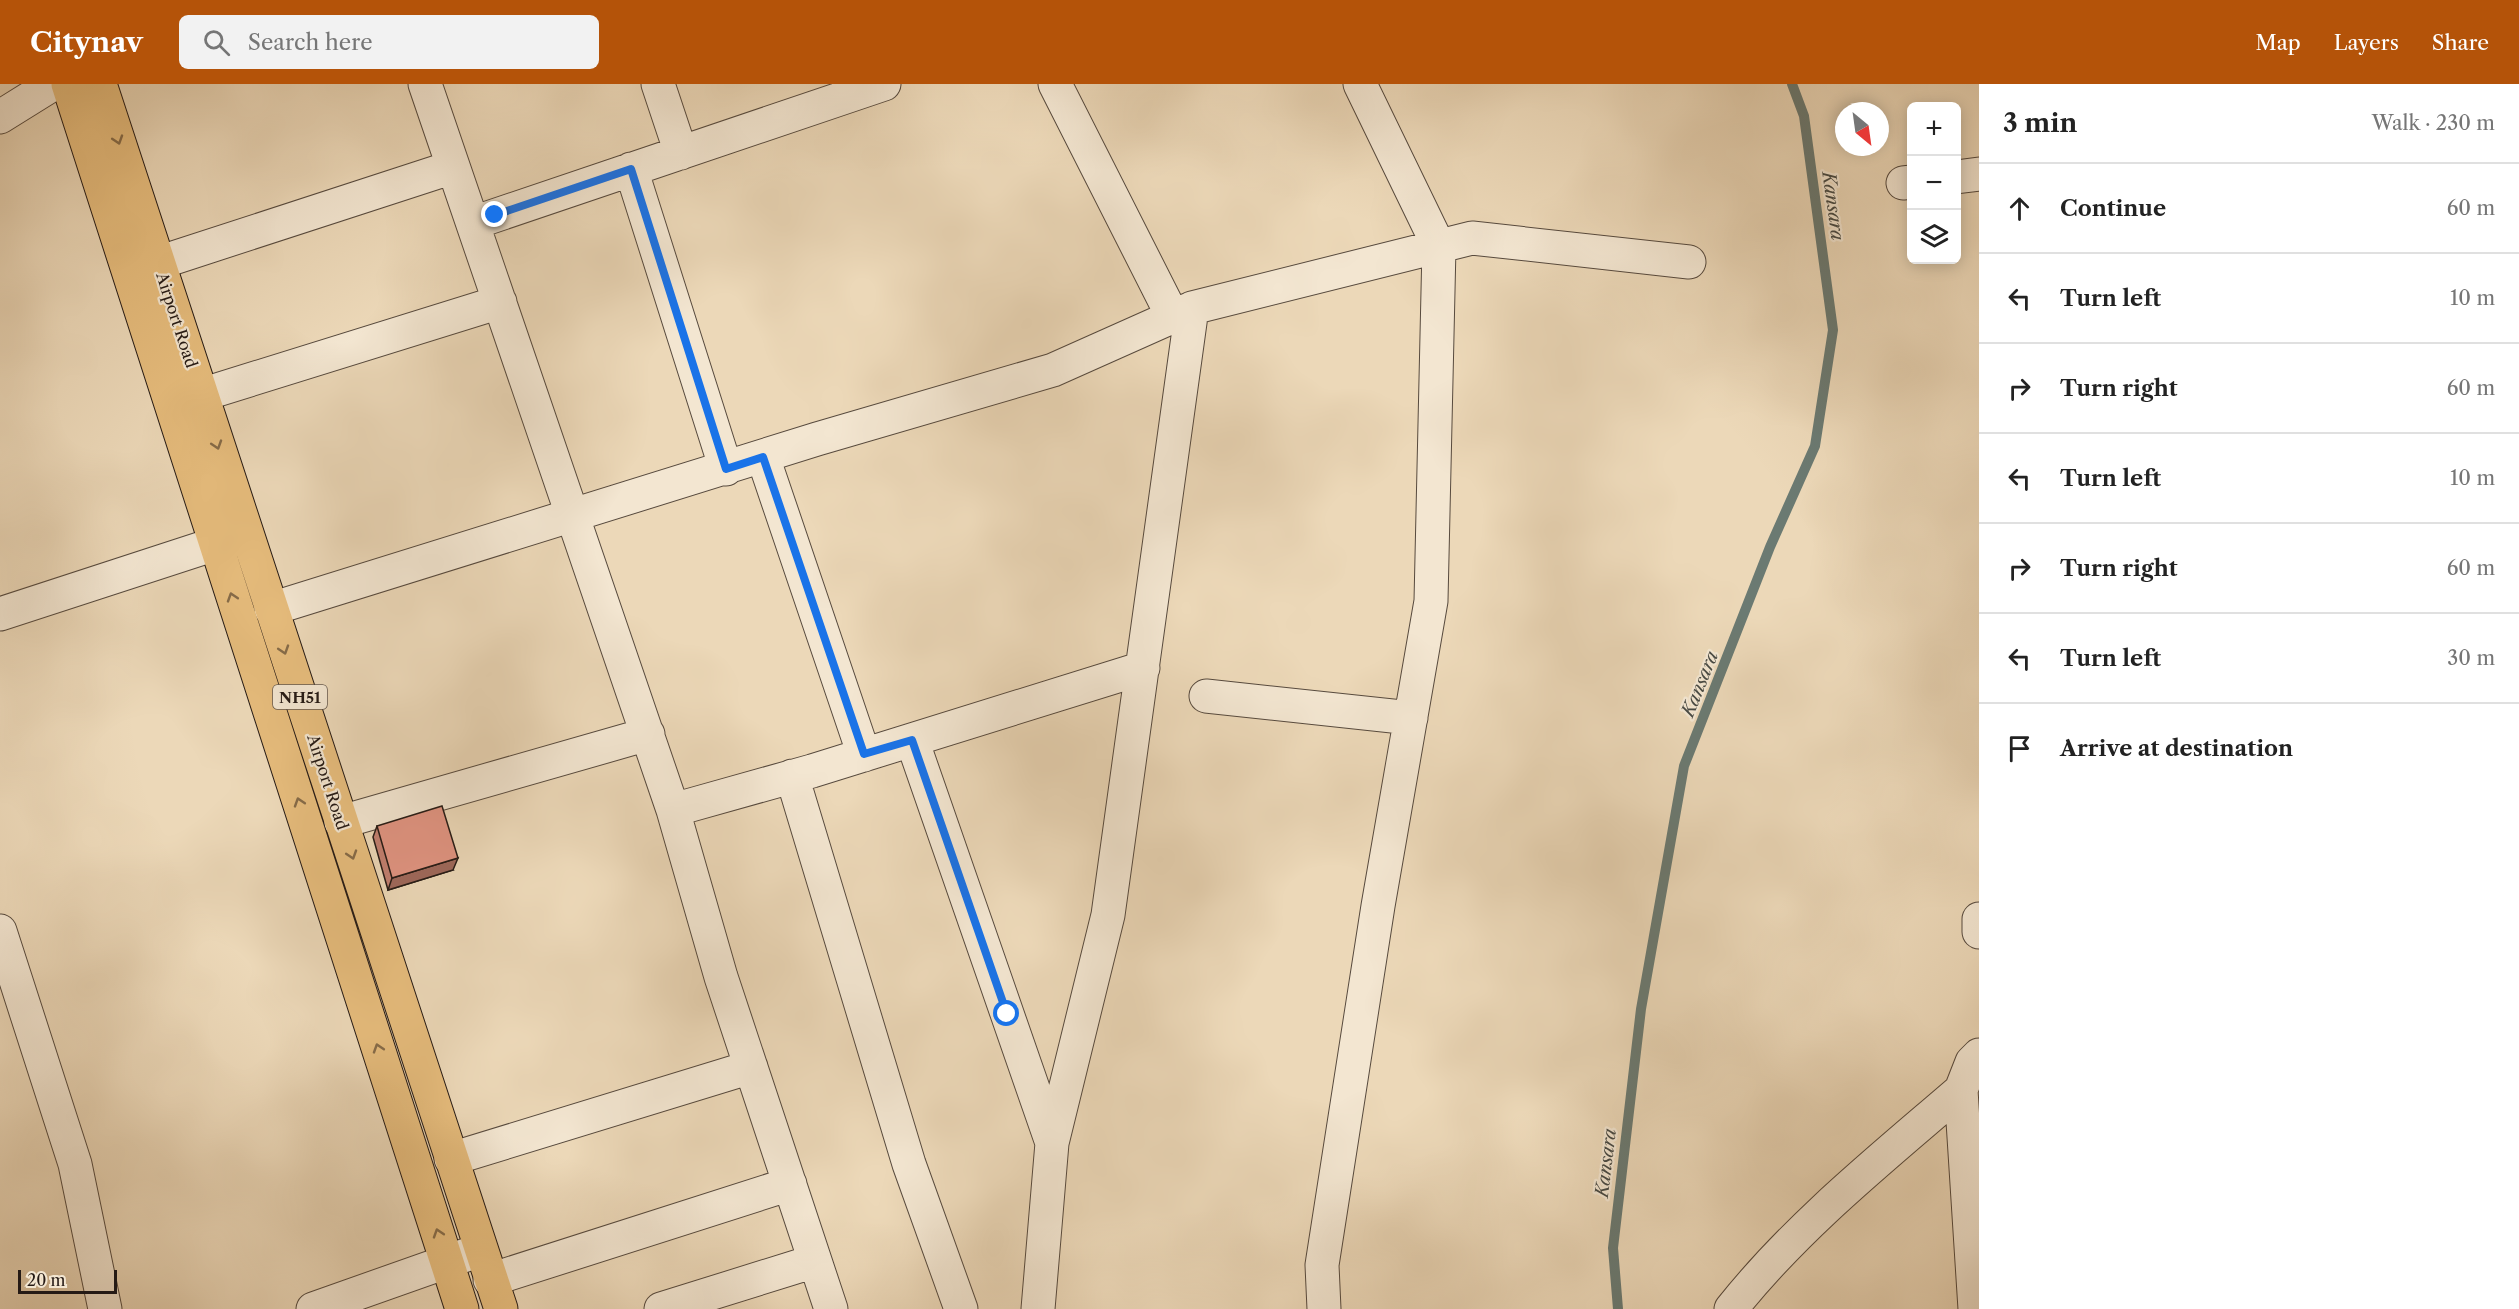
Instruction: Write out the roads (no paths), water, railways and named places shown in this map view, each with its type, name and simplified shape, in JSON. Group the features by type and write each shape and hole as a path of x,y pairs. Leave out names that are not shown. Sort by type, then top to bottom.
{"highway":[{"name":"Airport Road","path":"68,84 462,1309"},
{"name":"Airport Road","path":"100,84 491,1280"}],"street":[{"path":"0,117 53,84"},
{"path":"424,84 648,734 722,977 831,1309"},
{"path":"658,84 681,153"},
{"path":"473,223 884,84"},
{"path":"1038,1309 1052,1143 1108,915 1143,668 1183,313 1055,84"},
{"path":"1324,1309 1322,1265 1431,601 1439,247 1360,84"},
{"path":"158,263 453,167"},
{"path":"631,169 726,469"},
{"path":"1961,176 1979,174"},
{"path":"271,609 1053,370 1183,313 1472,238 1689,262"},
{"path":"201,395 500,302"},
{"path":"763,457 864,754"},
{"path":"0,614 215,544"},
{"path":"673,810 912,740 1143,668"},
{"path":"1206,696 1411,718"},
{"path":"341,822 648,734"},
{"path":"912,740 1052,1143"},
{"path":"792,776 909,1164 961,1309"},
{"path":"1979,919 1979,932"},
{"path":"0,932 75,1164 105,1309"},
{"path":"1975,1309 1961,1090 1972,1062 1979,1055"},
{"path":"451,1159 751,1067"},
{"path":"1740,1298 1823,1209 1961,1090"},
{"path":"313,1309 448,1263 491,1280 790,1184"},
{"path":"661,1309 815,1261"}],"waterway":[{"name":"Kansara","path":"1618,1309 1613,1248 1641,1009 1684,766 1770,547 1815,446 1833,330 1804,116 1792,84"}]}
